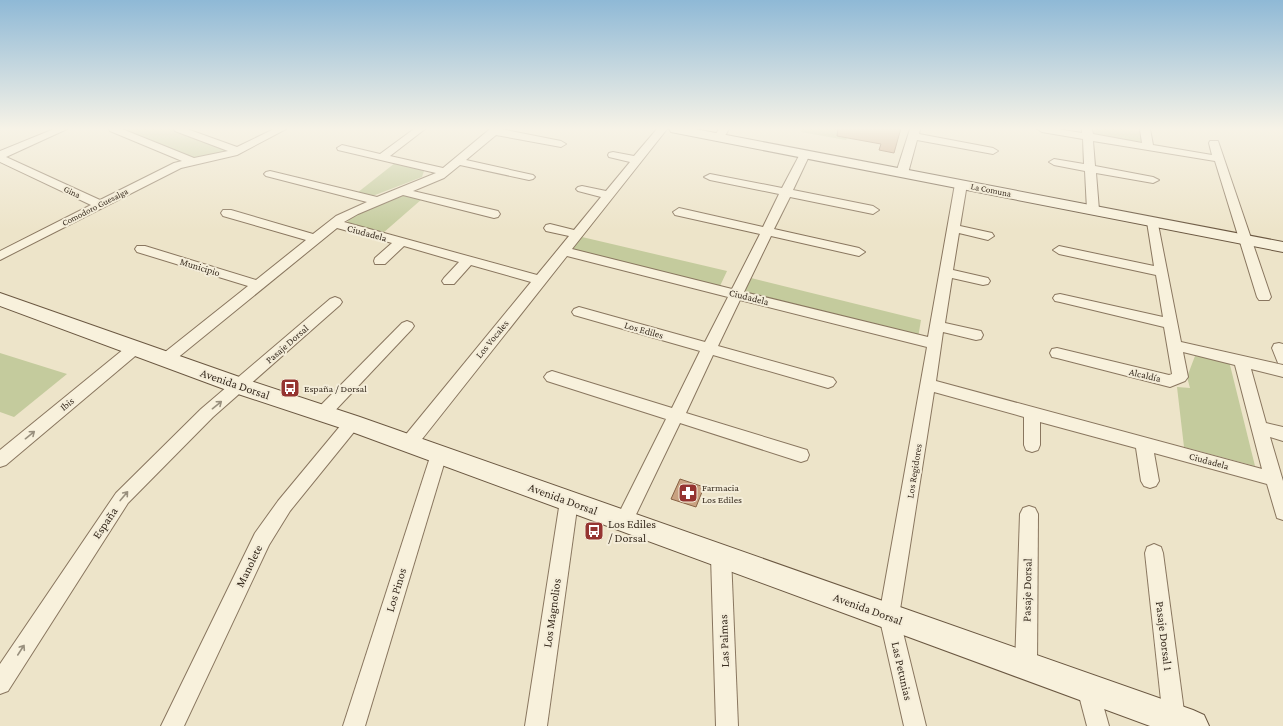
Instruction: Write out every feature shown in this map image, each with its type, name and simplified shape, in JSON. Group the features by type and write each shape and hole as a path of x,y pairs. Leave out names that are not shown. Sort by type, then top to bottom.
{"street":[{"name":"Gina","path":"10,163 100,205"},
{"name":"Comodoro Guesalga","path":"0,256 174,167 186,163"},
{"path":"404,163 445,172"},
{"path":"165,360 334,223 354,211 404,192 445,172 456,163"},
{"path":"466,163 529,177"},
{"name":"Los Vocales","path":"408,443 634,163"},
{"path":"624,521 801,163"},
{"name":"La Comuna","path":"850,163 1283,247"},
{"path":"902,173 905,163"},
{"path":"1059,163 1153,180"},
{"path":"1090,163 1093,210"},
{"path":"1220,163 1264,297"},
{"path":"270,174 378,202"},
{"path":"710,177 873,210"},
{"name":"Los Regidores","path":"889,616 961,184"},
{"path":"582,189 608,195"},
{"path":"404,192 494,214"},
{"path":"679,212 859,252"},
{"path":"227,213 315,238"},
{"name":"Alcaldía","path":"1057,354 1170,381 1180,377 1153,222"},
{"name":"Ciudadela","path":"334,223 540,280"},
{"path":"550,228 577,234"},
{"path":"954,228 988,236"},
{"name":"Ciudadela","path":"380,261 401,242"},
{"name":"Municipio","path":"141,249 258,285"},
{"path":"1059,250 1162,272"},
{"name":"Ciudadela","path":"563,251 935,344"},
{"path":"449,281 468,260"},
{"path":"946,272 983,281"},
{"path":"1060,298 1170,324"},
{"name":"Pasaje Dorsal","path":"240,386 335,302"},
{"name":"Avenida Dorsal","path":"3,304 352,423 1184,723"},
{"name":"Los Ediles","path":"579,312 828,382"},
{"path":"323,414 407,326"},
{"path":"938,326 976,335"},
{"path":"1174,345 1283,371"},
{"name":"Ibis","path":"0,460 135,348"},
{"path":"1241,361 1283,511"},
{"path":"552,377 801,455"},
{"name":"Ciudadela","path":"928,385 1274,479"},
{"name":"España","path":"0,683 122,498 207,413 240,386"},
{"path":"1032,413 1032,445"},
{"name":"Manolete","path":"172,726 262,539 284,506 352,423"},
{"path":"1260,428 1283,434"},
{"path":"1144,444 1150,481"},
{"name":"Los Pinos","path":"354,726 439,454"},
{"name":"Los Magnolios","path":"536,726 569,501"},
{"name":"Pasaje Dorsal","path":"1026,666 1029,514"},
{"name":"Pasaje Dorsal 1","path":"1154,553 1184,723"},
{"name":"Las Palmas","path":"721,556 727,726"},
{"name":"Las Petunias","path":"889,616 915,726"},
{"path":"1088,688 1098,726"}],"green space":[{"path":"395,163 424,171 422,177 370,197 357,193"},
{"path":"405,195 422,199 383,233 346,224 350,219 364,211"},
{"path":"582,237 727,271 720,286 572,250"},
{"path":"751,278 921,320 918,338 744,293"},
{"path":"0,353 67,374 14,417 0,412"},
{"path":"1195,356 1229,361 1255,466 1184,447 1177,387 1190,388 1187,377"}],"building":[{"name":"Farmacia Los Ediles","path":"680,479 704,487 696,507 671,499"}],"place":[{"name":"España / Dorsal","path":"290,388"},
{"name":"Farmacia Los Ediles","path":"688,493"},
{"name":"Los Ediles / Dorsal","path":"594,531"}]}
